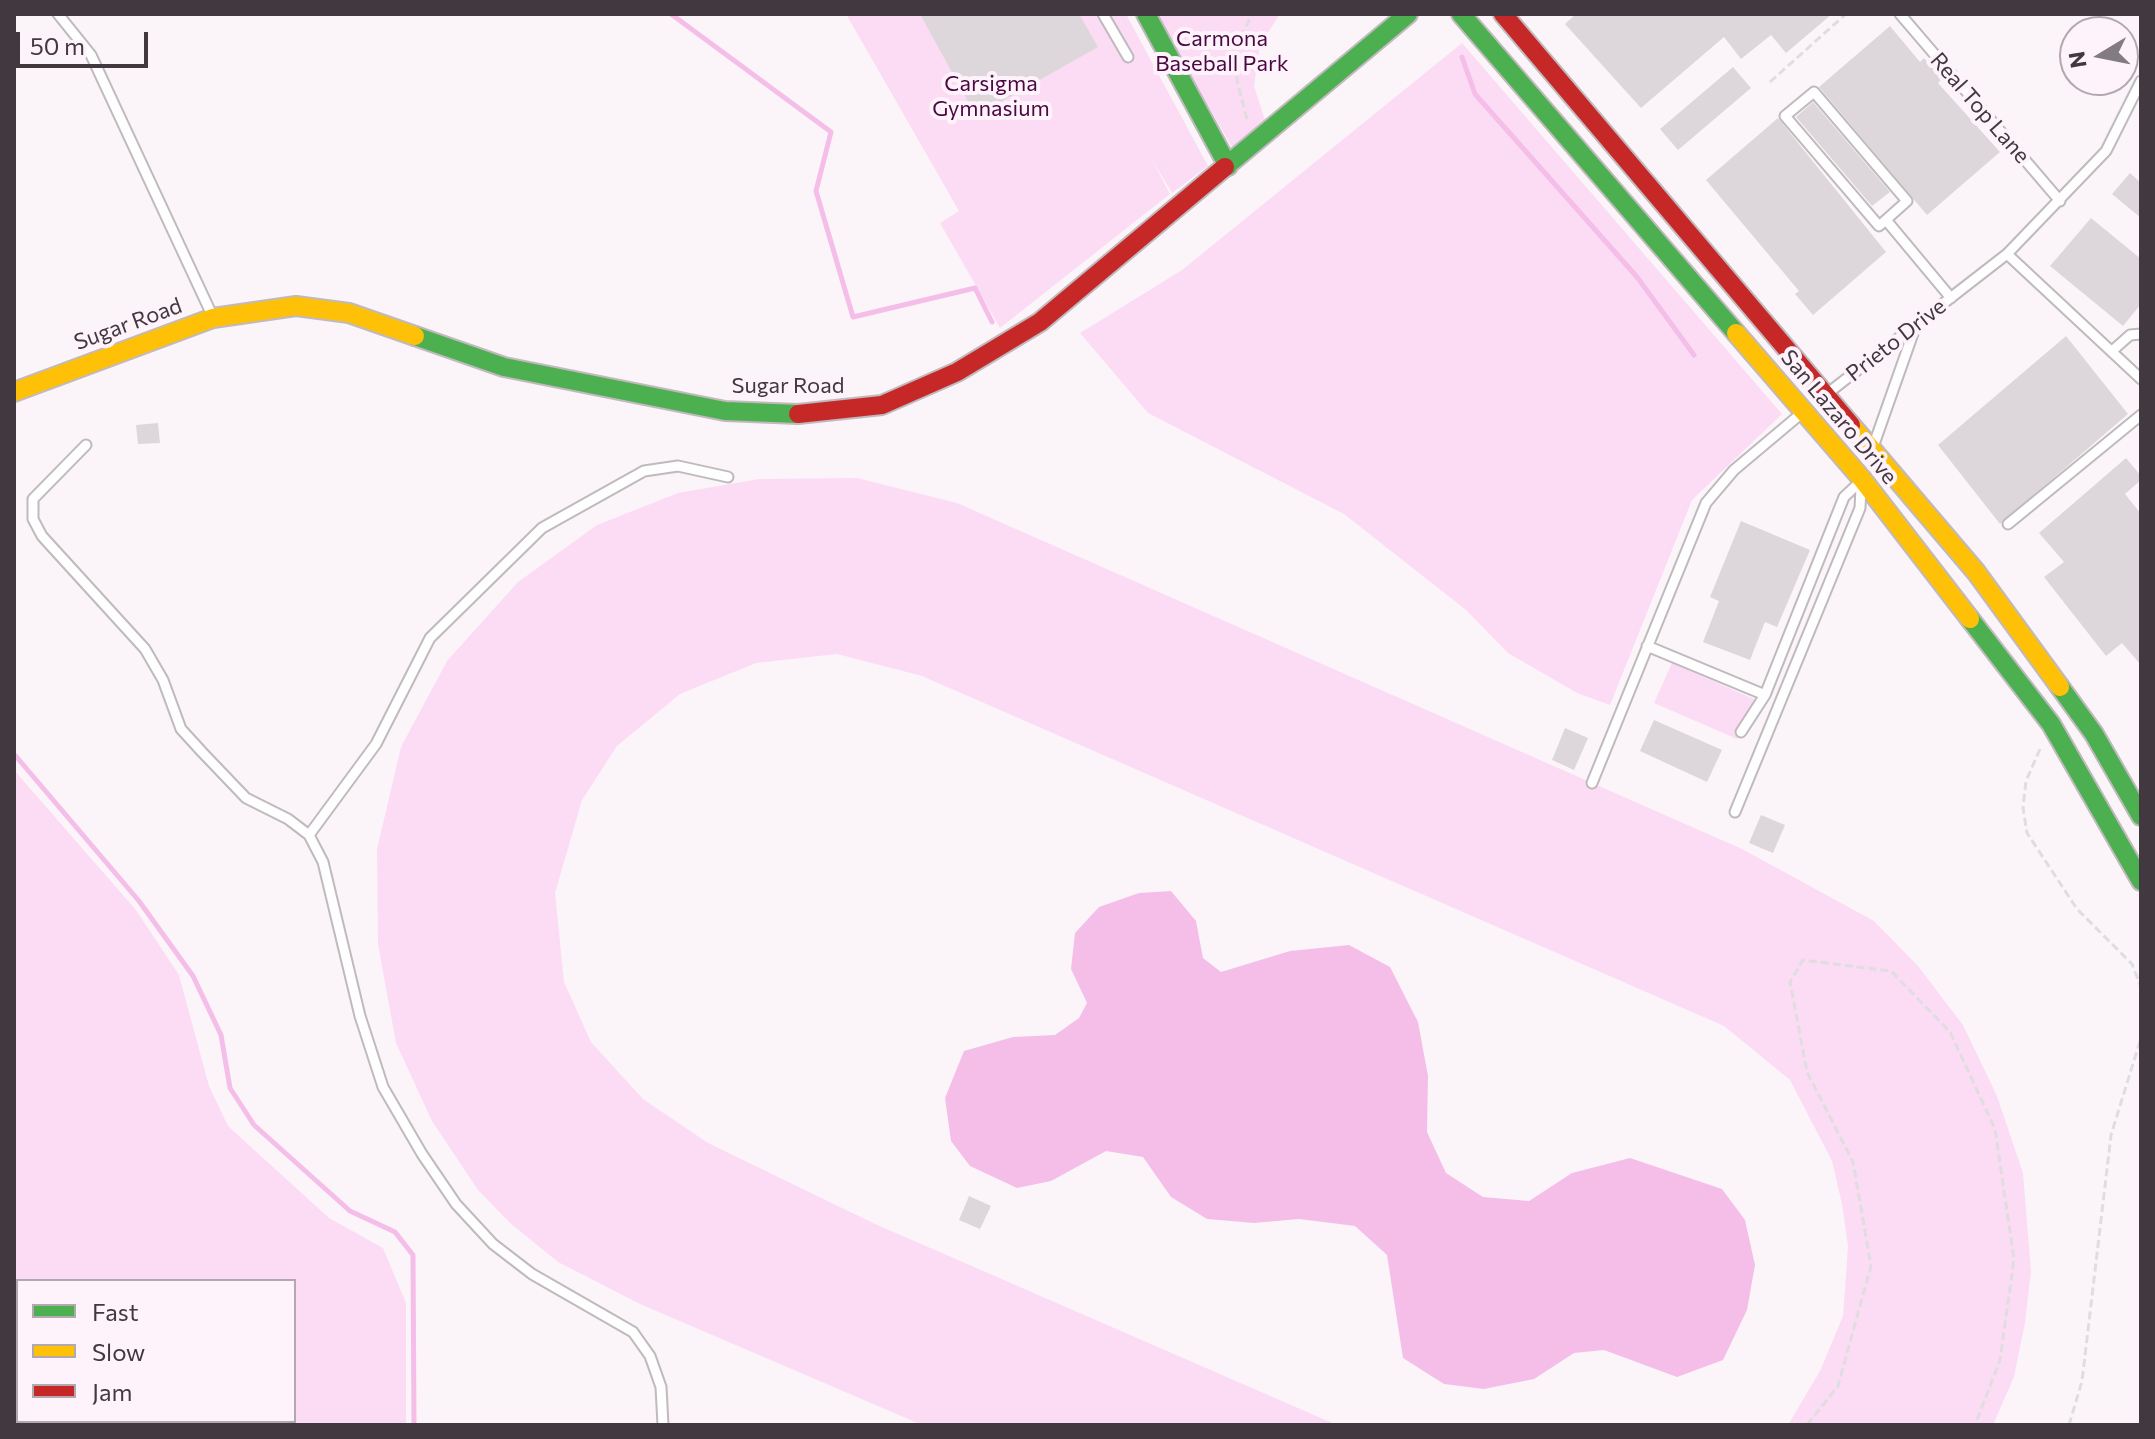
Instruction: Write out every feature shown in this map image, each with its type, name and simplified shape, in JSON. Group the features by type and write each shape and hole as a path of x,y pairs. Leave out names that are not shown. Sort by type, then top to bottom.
{"street":[{"path":"1146,14 1228,166"},
{"name":"Sugar Road","path":"14,392 213,318 296,306 349,313 504,367 725,411 767,415 853,411 882,405 943,379 1040,322 1408,14"},
{"name":"San Lazaro Drive","path":"1461,14 1862,479 2051,724 2141,881"},
{"name":"San Lazaro Drive","path":"1503,14 1985,584 2094,734 2141,816"}],"lane":[{"path":"58,14 91,55 213,318"},
{"path":"1103,14 1128,57"},
{"name":"Real Top Lane","path":"1900,14 2060,201"},
{"name":"Prieto Drive","path":"1592,783 1706,503 1734,470 1803,411 2007,254 2106,151 2141,81"},
{"path":"1814,92 1907,201 1886,220 1879,226 1785,116 1814,92"},
{"path":"1886,220 1951,298"},
{"path":"2007,254 2141,379"},
{"path":"1735,812 1765,746 1860,508 1862,479 1916,325"},
{"path":"2112,351 2130,335 2141,334"},
{"path":"2008,524 2141,415"},
{"path":"86,445 33,499 33,519 42,536 145,649 163,680 181,729 246,798 288,819 309,835 323,862 360,1016 383,1087 422,1154 456,1204 493,1244 532,1274 633,1332 650,1356 661,1387 663,1425"},
{"path":"309,835 376,744 430,638 542,528 644,471 678,466 728,477"},
{"path":"1741,732 1765,695 1844,497 1862,479"},
{"path":"1647,646 1765,695"}],"path":[{"path":"1252,14 1236,47 1237,81 1256,141"},
{"path":"1770,82 1846,14"},
{"path":"2051,724 2026,781 2023,808 2027,833 2077,909 2132,964 2141,987"},
{"path":"1807,1425 1838,1386 1871,1266 1853,1162 1807,1072 1790,982 1803,960 1891,971 1950,1032 1995,1129 2014,1259 2000,1360 1975,1425"},
{"path":"2069,1425 2082,1381 2111,1135 2141,1038"}],"green space":[{"name":"Carsigma Gymnasium","path":"846,14 1126,14 1208,166 1172,193 1151,158 1170,194 1000,328 940,223 959,211"},
{"name":"Carmona Baseball Park","path":"1155,14 1280,14 1260,45 1254,86 1265,120 1232,147"},
{"path":"1462,43 1782,414 1692,500 1610,705 1577,693 1508,653 1466,610 1344,514 1148,413 1080,333 1182,270"},
{"path":"857,478 957,503 1742,849 1874,921 1918,966 1963,1025 1997,1096 2023,1173 2031,1271 2025,1323 2014,1377 1993,1425 1788,1425 1820,1371 1843,1316 1848,1246 1842,1204 1832,1161 1790,1080 1724,1026 922,676 837,654 756,663 680,694 617,746 582,800 555,893 564,982 591,1042 643,1099 708,1143 873,1223 1337,1425 922,1425 640,1304 558,1262 510,1223 478,1190 432,1121 396,1043 378,944 377,849 401,747 447,661 518,582 597,525 678,493 759,479"},
{"path":"1672,663 1754,699 1737,739 1654,703"},
{"path":"14,770 136,910 179,975 209,1086 228,1126 329,1218 383,1248 406,1303 406,1425 14,1425"}],"shaded area":[{"path":"1171,891 1196,921 1203,958 1221,972 1290,951 1349,945 1390,967 1418,1022 1428,1076 1427,1132 1446,1173 1483,1197 1529,1201 1572,1173 1630,1158 1722,1189 1745,1220 1755,1265 1747,1310 1723,1360 1677,1377 1604,1350 1574,1353 1534,1379 1484,1389 1444,1384 1403,1358 1387,1255 1355,1226 1299,1219 1254,1223 1207,1219 1171,1197 1143,1157 1106,1151 1051,1181 1017,1188 970,1166 951,1141 945,1098 964,1051 1013,1037 1055,1035 1079,1018 1087,1003 1071,969 1075,933 1099,907 1139,893"}],"building":[{"path":"920,14 1079,14 1098,47 976,116"},
{"path":"1576,14 1832,14 1786,53 1771,35 1741,59 1724,37 1641,108 1565,24"},
{"path":"1890,26 1920,62 1924,58 1942,79 1938,83 2000,152 1927,215 1819,87"},
{"path":"1733,67 1751,88 1678,150 1660,129"},
{"path":"1813,102 1890,192 1872,206 1796,117"},
{"path":"1778,118 1886,252 1813,315 1795,294 1799,291 1706,180"},
{"path":"2130,173 2141,183 2141,218 2112,194"},
{"path":"2091,218 2141,259 2141,304 2123,326 2050,266"},
{"path":"2066,336 2128,414 2000,524 1938,445"},
{"path":"158,423 160,443 138,444 136,425"},
{"path":"2126,458 2141,476 2141,480 2125,494 2141,514 2141,665 2122,643 2106,656 2044,577 2064,562 2039,533"},
{"path":"1741,521 1810,550 1777,627 1765,622 1750,660 1703,642 1719,601 1710,597"},
{"path":"1654,720 1722,750 1707,782 1640,751"},
{"path":"1565,728 1588,738 1574,770 1552,760"},
{"path":"1761,815 1785,825 1773,853 1749,843"},
{"path":"969,1196 991,1206 980,1229 959,1220"}],"waterway":[{"path":"671,14 831,132 816,191 853,317 975,288 992,322"},
{"path":"1462,57 1475,94 1637,277 1694,355"},
{"path":"14,754 139,901 193,976 221,1035 230,1088 254,1125 350,1211 395,1232 413,1255 414,1425"}],"traffic: fast":[{"path":"1146,14 1228,166"},
{"path":"1225,167 1408,14"},
{"path":"1461,14 1736,333"},
{"path":"415,336 504,367 725,411 798,414"},
{"path":"1970,619 2051,724 2141,881"},
{"path":"2060,687 2094,734 2141,816"}],"traffic: slow":[{"path":"14,392 213,318 296,306 349,313 415,336"},
{"path":"1736,333 1862,479 1970,619"},
{"path":"1851,425 1976,572 2060,687"}],"traffic: jam":[{"path":"1503,14 1851,425"},
{"path":"798,414 882,405 957,372 1040,322 1225,167"}]}
